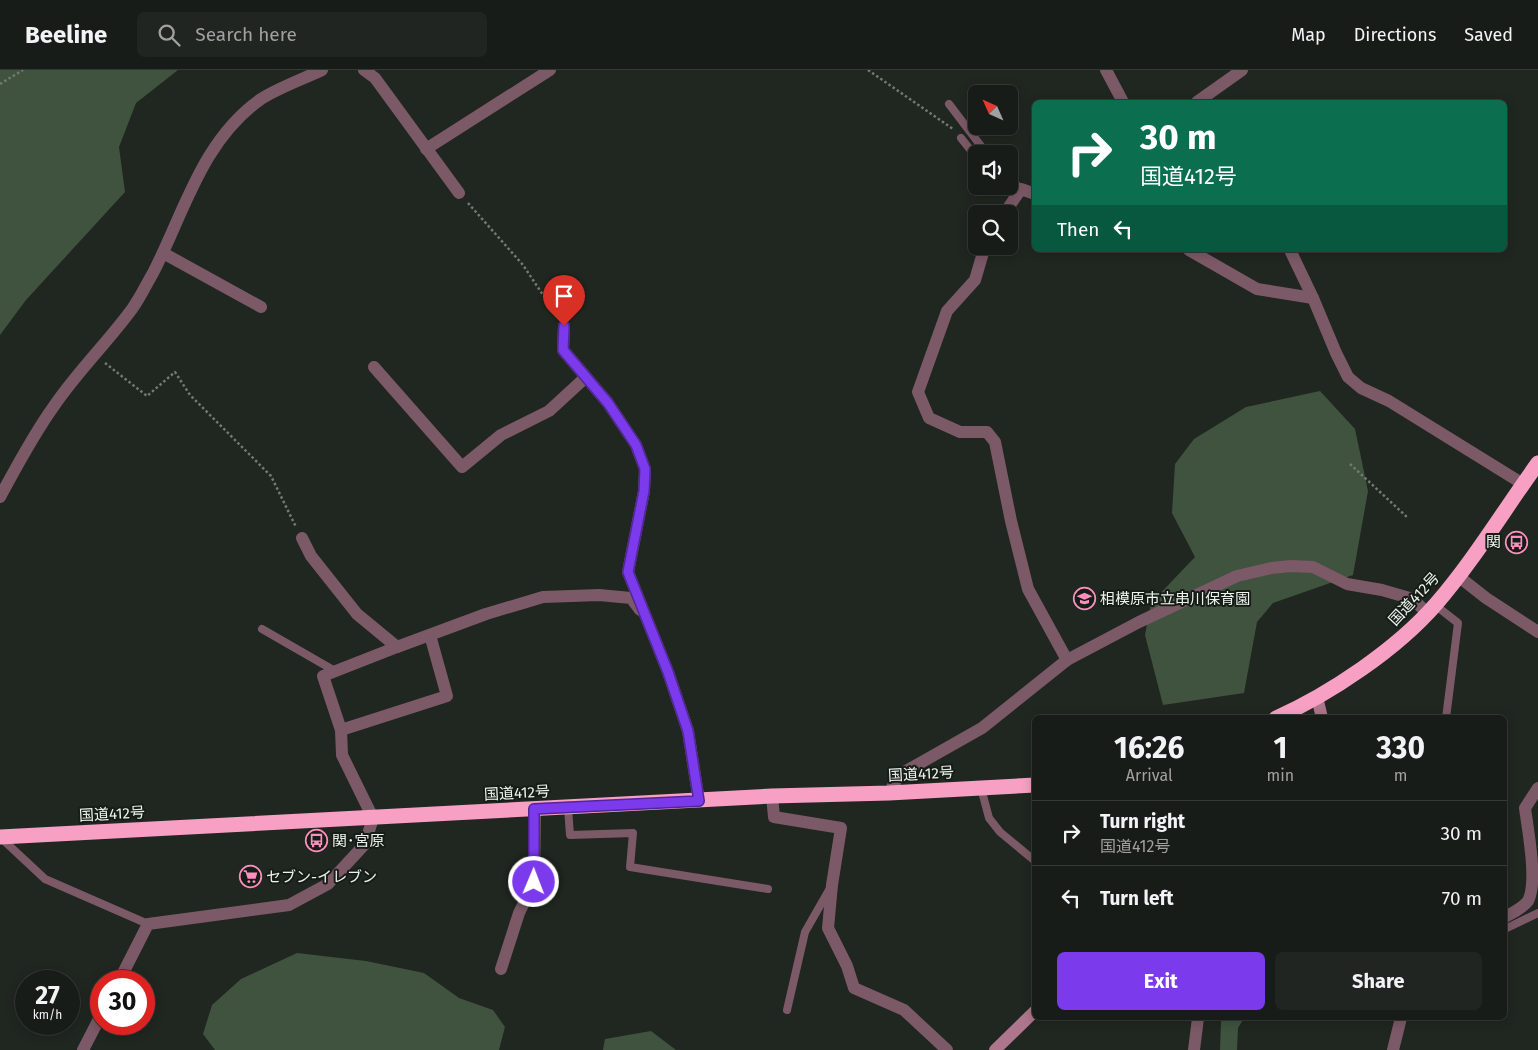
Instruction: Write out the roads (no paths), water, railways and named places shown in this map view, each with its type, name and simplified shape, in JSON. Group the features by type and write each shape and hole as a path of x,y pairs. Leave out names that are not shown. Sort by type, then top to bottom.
{"highway":[{"name":"国道412号","path":"1282,715 1318,697 1385,652 1404,636 1431,609 1458,576 1538,463"},
{"name":"国道412号","path":"0,837 772,796 889,793 1032,785"}],"main road":[{"path":"1318,697 1321,715"},
{"path":"995,1050 1032,1014"}],"street":[{"path":"0,497 53,406 133,308 163,253 195,181 214,147 239,116 262,98 322,70"},
{"path":"364,70 375,78 459,193"},
{"path":"426,149 550,70"},
{"path":"1106,70 1122,100"},
{"path":"1200,100 1242,70"},
{"path":"1010,205 1021,189 1032,193"},
{"path":"1192,252 1257,289 1313,298"},
{"path":"1291,252 1348,377 1361,388 1389,401 1523,484"},
{"path":"163,253 261,307"},
{"path":"982,255 975,280 947,311 918,392 929,418 960,432 987,432 995,442 1011,521 1028,589 1067,660"},
{"path":"564,326 563,350 608,403 636,445 645,469 644,491 628,572 668,672 688,731 699,801"},
{"path":"374,368 462,467 501,435 549,411 586,377"},
{"path":"302,538 311,556 357,614 397,647"},
{"path":"889,793 898,775 982,728 1067,660 1139,622 1238,576 1271,568 1313,566 1347,584 1382,590 1414,599 1431,609"},
{"path":"1458,576 1486,598 1538,632"},
{"path":"125,970 148,924 289,905 328,884 364,844 373,818 342,755 341,730 323,676 486,614 543,596 599,595 631,598 645,616"},
{"path":"341,730 447,696 430,635"},
{"path":"1507,915 1527,903 1532,894 1535,875 1524,808 1538,788"},
{"path":"772,796 774,817 841,828 832,885 828,928 847,966 854,988 904,1010 947,1050"},
{"path":"501,969 519,913 534,882 534,809"},
{"path":"1194,1050 1198,1020"},
{"path":"1393,1050 1400,1020"},
{"path":"83,1050 91,1035"}],"lane":[{"path":"949,104 980,145"},
{"path":"961,138 968,147"},
{"path":"1018,186 1021,189"},
{"path":"1431,609 1458,623 1446,715"},
{"path":"262,629 335,671"},
{"path":"981,788 989,818 1000,832 1032,859"},
{"path":"568,808 570,835 633,833 630,866 768,889"},
{"path":"0,837 45,879 148,924"},
{"path":"787,1010 805,932 832,885"},
{"path":"1507,929 1538,913"}],"place":[{"name":"関","path":"1517,542"},
{"name":"相模原市立串川保育園","path":"1084,599"},
{"name":"関･宮原","path":"316,841"},
{"name":"セブン-イレブン","path":"250,877"}]}
